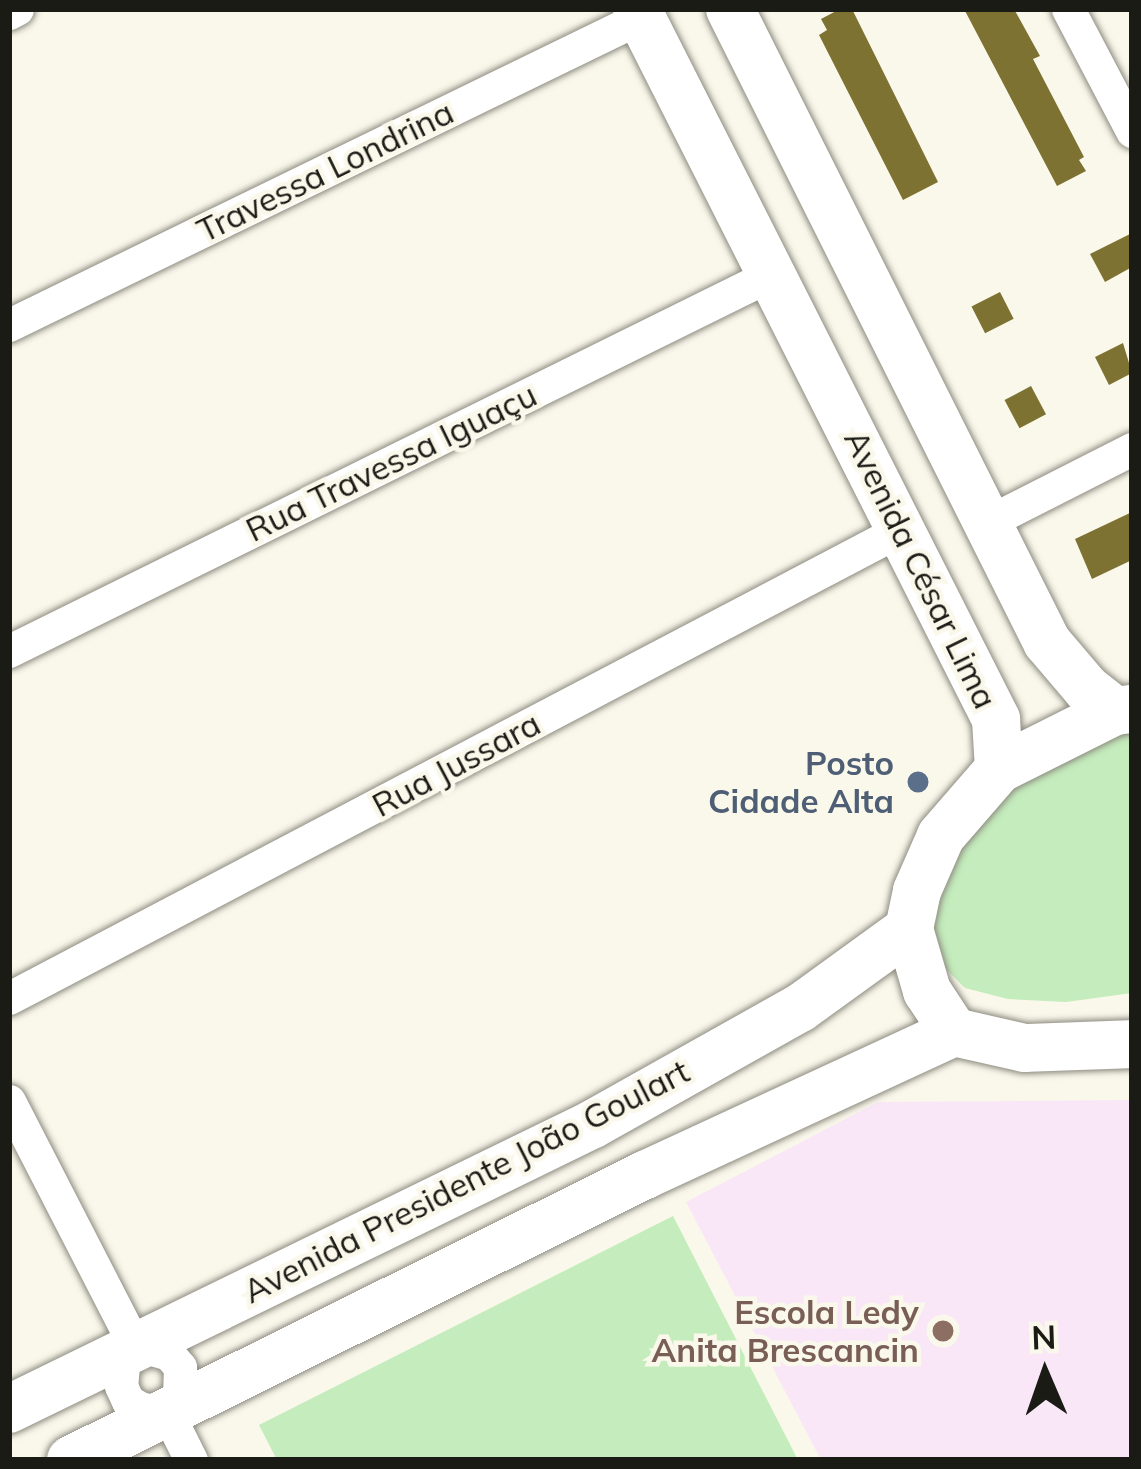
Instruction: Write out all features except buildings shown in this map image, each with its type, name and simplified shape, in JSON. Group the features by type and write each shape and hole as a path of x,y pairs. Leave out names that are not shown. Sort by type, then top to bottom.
{"street":[{"path":"9,13 17,9"},
{"path":"730,9 1047,642 1087,689 1124,710"},
{"path":"1068,9 1132,131"},
{"name":"Avenida César Lima","path":"639,13 989,701 996,719 999,769"},
{"name":"Travessa Londrina","path":"9,325 639,13"},
{"name":"Rua Travessa Iguaçu","path":"9,651 772,274"},
{"path":"986,523 1132,449"},
{"name":"Rua Jussara","path":"9,998 902,529"},
{"path":"954,1032 927,991 909,928 917,891 941,836 999,769 1124,710"},
{"name":"Avenida Presidente João Goulart","path":"9,1409 593,1124 800,1008 909,928"},
{"path":"70,1460 645,1174 954,1032 1025,1048 1132,1044"},
{"path":"9,1101 134,1344 170,1354 180,1367 179,1396 166,1412"},
{"path":"134,1344 123,1365 121,1386 128,1401 142,1409 166,1412"},
{"path":"166,1412 191,1460"}],"shaded area":[{"name":"Escola Ledy Anita Brescancin","path":"1132,1100 1132,1460 821,1460 686,1202 878,1102"}],"green space":[{"path":"1132,728 1132,993 1066,1002 1008,999 965,988 939,962 927,924 940,870 1011,779"},
{"path":"673,1216 798,1460 277,1460 259,1425"}],"place":[{"name":"Posto Cidade Alta","path":"918,782"},
{"name":"Escola Ledy Anita Brescancin","path":"943,1331"}]}
